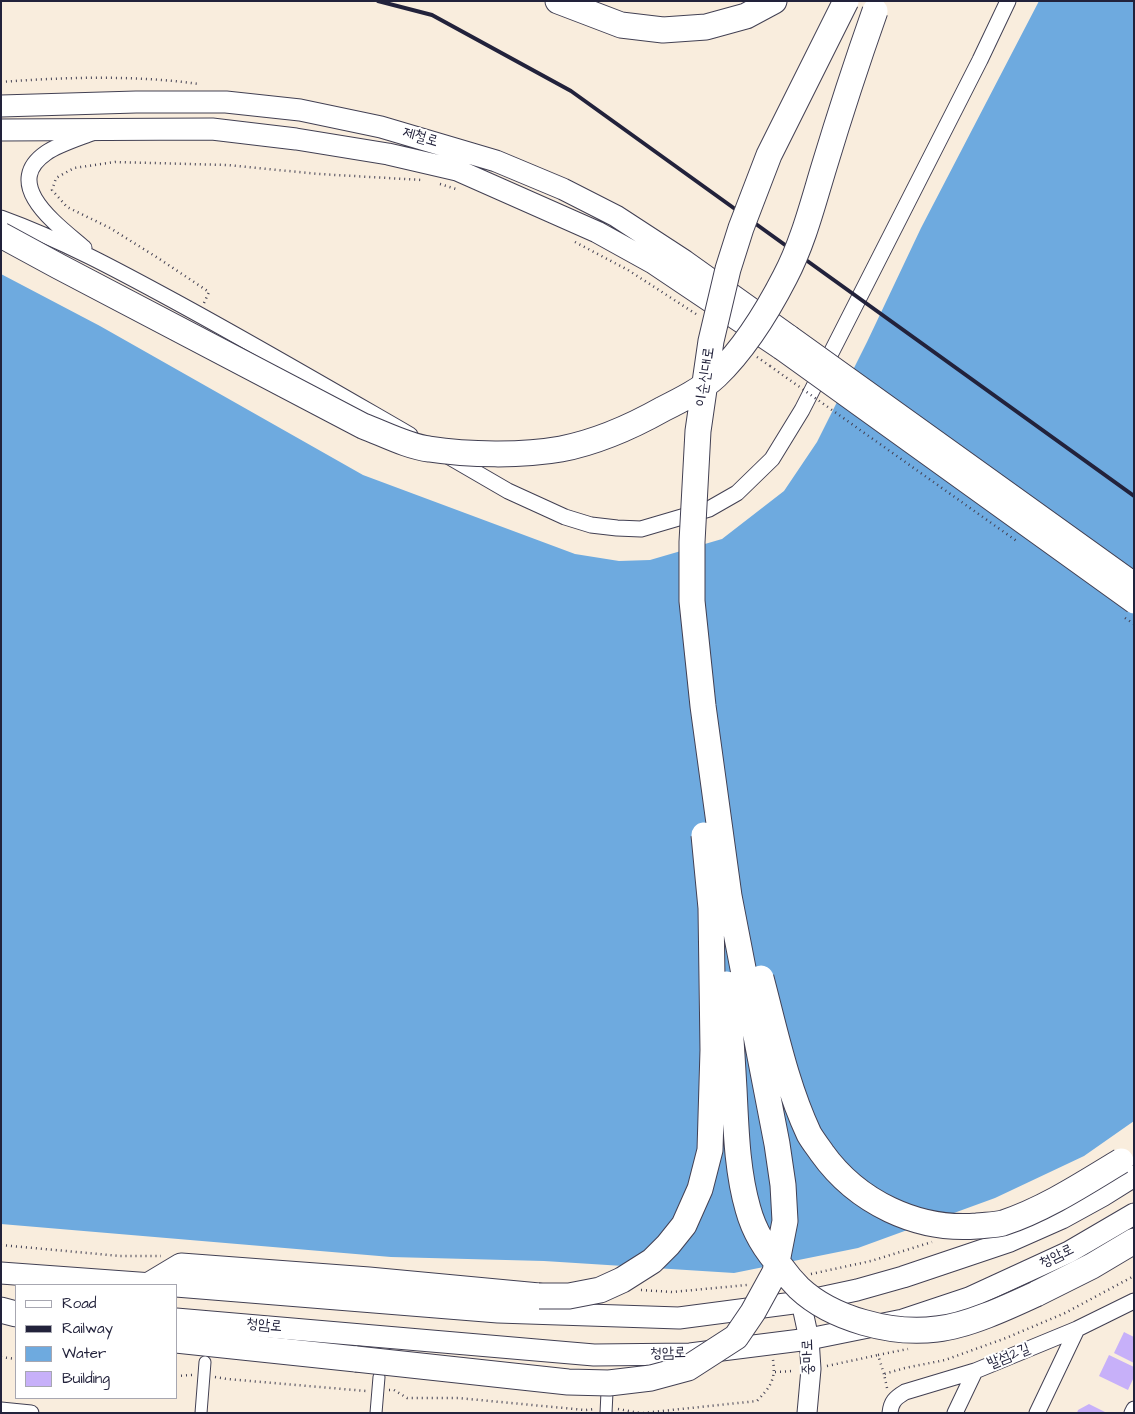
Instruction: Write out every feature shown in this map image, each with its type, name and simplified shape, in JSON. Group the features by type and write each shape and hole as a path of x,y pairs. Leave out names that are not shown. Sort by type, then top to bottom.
{"highway":[{"path":"558,1 621,25 663,30 706,27 746,16 774,1"},
{"name":"이순신대로","path":"705,777 687,709 676,610 677,496 695,337 710,271 738,190 755,148 830,1"},
{"name":"이순신대로","path":"705,777 703,706 692,601 692,542 698,431 711,341 728,268 753,194 769,155 846,1"},
{"path":"1,234 58,266 354,421 398,439 427,449 505,454 562,449 611,435 680,400 715,377 738,352 754,330 786,276 802,237 852,76 877,6"},
{"path":"705,777 740,892 786,1075 810,1136 832,1167 860,1193 882,1206 920,1221 961,1227 1002,1224 1129,1163"},
{"path":"705,777 732,1041 740,1169 748,1210 769,1254 800,1289 832,1310 855,1320 892,1329 937,1329 965,1322 1036,1294 1092,1266 1134,1241"},
{"path":"161,1284 181,1266 539,1296 569,1296 600,1290 622,1280 644,1266 668,1245 684,1225 700,1189 710,1150 713,1050 711,908 705,777"},
{"path":"178,1340 568,1382 610,1383 651,1378 688,1368 736,1337 753,1312 775,1272 785,1220 783,1185 777,1144 705,777"},
{"path":"1,1310 15,1314"}],"main road":[{"name":"제철로","path":"1,106 136,102 226,102 300,110 391,130 496,160 563,189 616,216 685,261 780,350"},
{"name":"제철로","path":"1,130 212,129 296,139 388,154 457,170 596,232 653,263 780,350"},
{"path":"780,350 1134,583"},
{"path":"780,350 1126,608"},
{"path":"178,1286 498,1312 679,1318 801,1302 856,1290 903,1277 1010,1241 1070,1214 1102,1196 1129,1163"},
{"name":"청암로","path":"178,1319 594,1355 690,1354 809,1339 903,1320 970,1298 1069,1252 1134,1214"},
{"path":"1,1272 161,1284"},
{"path":"1,1305 15,1306"}],"street":[{"path":"1,208 36,230 98,260 198,314 508,491 566,517 591,525 641,529 709,509 737,493 772,459 802,410 980,60 1008,1"},
{"path":"98,260 38,206 30,193 28,178 34,164 46,152 98,130 126,129"},
{"path":"1,218 36,230"},
{"name":"발섬2길","path":"891,1409 896,1398 905,1392 974,1371 1077,1329 1134,1300"},
{"name":"중마로","path":"801,1302 809,1339 811,1369 807,1413"},
{"path":"1037,1413 1077,1329"},
{"path":"200,1413 205,1362"},
{"path":"955,1413 974,1371"},
{"path":"376,1413 379,1377"},
{"path":"606,1410 607,1392"},
{"path":"1,1410 25,1412"}],"path":[{"path":"198,314 208,292 110,228 67,207 52,190 56,178 74,168 115,162 227,164 319,174 425,180"},
{"path":"433,182 457,189"},
{"path":"568,238 628,270 705,321"},
{"path":"754,354 780,350 1021,544"},
{"path":"1126,608 1134,624"},
{"path":"803,1275 871,1260 936,1241"},
{"path":"1,1245 120,1256 170,1257"},
{"path":"891,1409 884,1374 945,1360 1006,1338 1065,1313 1134,1276"},
{"path":"634,1289 672,1292 755,1285"},
{"path":"826,1366 878,1355"},
{"path":"1,1357 15,1360"},
{"path":"178,1376 204,1375 227,1380 362,1392 394,1390 407,1398 458,1398 584,1410 641,1413 757,1401 769,1388 775,1372 773,1359"},
{"path":"775,1372 793,1371"}],"water":[{"path":"1039,1 1134,1 1134,1121 1084,1156 995,1198 858,1248 734,1273 544,1261 391,1257 1,1224 1,274 100,326 363,475 575,554 619,561 650,560 722,539 784,491 817,442 921,228"}],"building":[{"path":"1124,1332 1134,1337 1134,1363 1114,1353"},
{"path":"1109,1355 1134,1367 1134,1377 1128,1390 1099,1376"},
{"path":"1089,1404 1107,1413 1077,1413 1078,1410"}],"railway":[{"path":"378,1 432,15 571,91 1134,496"}]}
